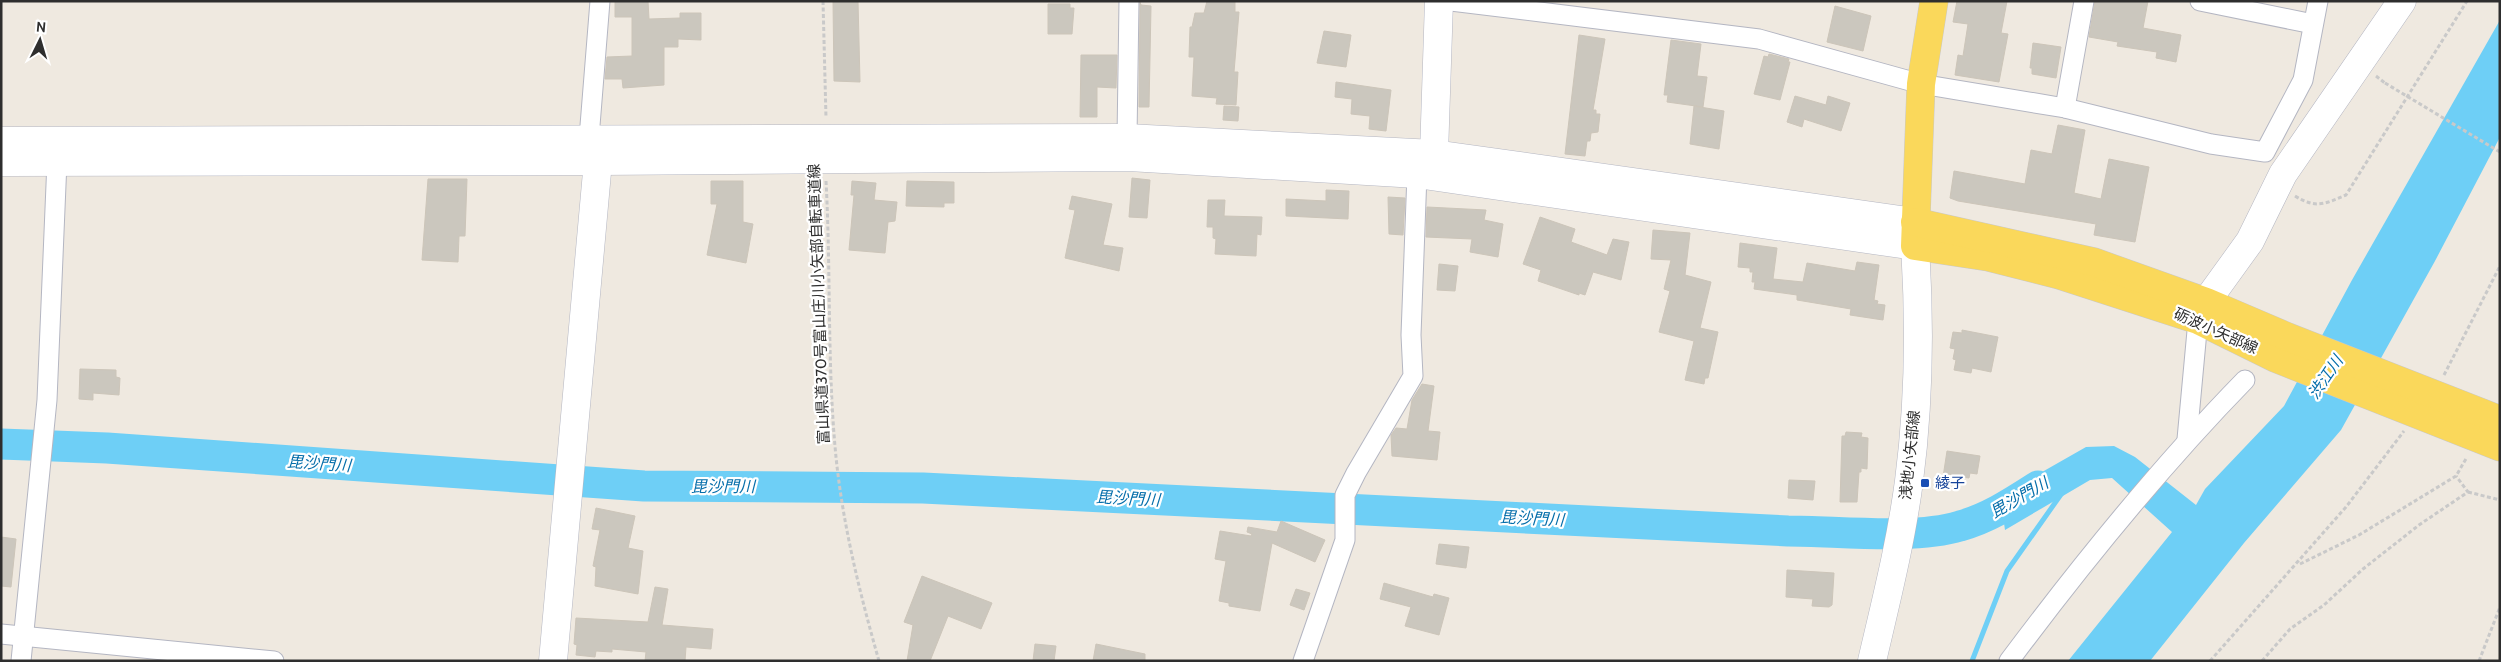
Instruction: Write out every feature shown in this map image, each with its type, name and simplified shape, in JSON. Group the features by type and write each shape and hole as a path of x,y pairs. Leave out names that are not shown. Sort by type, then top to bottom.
{"main road":[{"path":"1915,234 1921,84 1934,1"},
{"name":"砺波小矢部線","path":"1915,234 1988,258 2202,311 2281,347 2419,405 2500,447"},
{"name":"砺波小矢部線","path":"2419,405 2500,420"}],"street":[{"path":"553,661 593,150 600,1"},
{"path":"1126,138 1129,1"},
{"path":"1303,661 1345,540 1346,495 1356,473 1413,376 1411,335 1439,1"},
{"path":"1451,1 1598,10 1760,39 1921,84 2065,108 2211,144 2265,152 2303,80 2318,1"},
{"path":"2065,108 2084,1"},
{"path":"2200,1 2313,24"},
{"path":"2187,439 2202,311 2250,241 2278,186 2297,154 2402,1"},
{"path":"825,149 1126,138 1426,164 1915,234"},
{"path":"1,141 593,150"},
{"path":"1,162 593,150 825,149 1426,164"},
{"path":"21,661 47,400 57,161"},
{"name":"浅地小矢部線","path":"1872,661 1897,549 1909,481 1918,382 1915,234"},
{"path":"2009,661 2088,556 2187,439 2245,380"},
{"path":"1,634 274,661"}],"path":[{"name":"富山県道370号富山庄川小矢部自転車道線","path":"823,1 825,149 830,249 830,368 836,458 859,590 879,661"},
{"path":"2278,186 2304,202 2321,206 2346,195 2467,1"},
{"path":"2385,83 2500,152"},
{"path":"2210,661 2297,565 2346,507 2419,405 2500,266"},
{"path":"2297,565 2359,535 2456,476 2470,450"},
{"path":"2456,476 2468,492 2500,500"},
{"path":"2262,661 2290,628 2324,605 2364,569 2419,526 2468,492"},
{"path":"2479,661 2500,607"}],"water":[{"name":"渋江川","path":"2500,20 2500,137 2435,261 2341,430 2244,543 2150,661 2068,661 2172,532 2112,478 2090,480 2005,530 2000,496 2086,447 2114,446 2135,457 2196,505 2205,489 2284,406 2352,280"}],"building":[{"path":"615,1 648,1 649,19 680,18 680,13 701,13 701,40 678,39 678,47 664,47 664,85 623,88 622,79 605,79 607,57 632,56 632,17 615,17"},
{"path":"833,1 858,1 860,82 834,81"},
{"path":"1207,1 1235,1 1235,12 1239,12 1234,72 1238,72 1236,105 1216,104 1217,98 1192,96 1194,57 1189,57 1190,27 1192,27 1195,13 1204,13"},
{"path":"1957,1 2007,1 2001,33 2008,34 1999,82 1955,75 1958,55 1963,56 1968,24 1953,22"},
{"path":"2095,1 2148,1 2143,28 2181,35 2176,62 2156,58 2157,52 2117,46 2118,42 2089,37"},
{"path":"1140,2 1141,5 1151,6 1149,107 1139,107"},
{"path":"1048,4 1070,4 1070,8 1074,8 1072,34 1048,34"},
{"path":"1835,6 1871,16 1863,51 1827,42"},
{"path":"1324,31 1351,35 1346,67 1317,63"},
{"path":"1579,35 1605,39 1593,110 1596,110 1596,114 1600,114 1598,132 1591,133 1590,141 1587,141 1585,156 1565,154"},
{"path":"1671,40 1701,44 1697,76 1707,77 1703,107 1667,102 1668,95 1664,95"},
{"path":"2033,43 2061,47 2056,78 2032,74 2032,68 2030,68"},
{"path":"1769,54 1789,59 1788,62 1790,62 1780,100 1754,94 1764,56 1768,57"},
{"path":"1081,55 1117,55 1116,88 1097,87 1097,117 1080,117"},
{"path":"1336,82 1391,90 1386,131 1369,129 1370,116 1351,114 1352,99 1335,97"},
{"path":"1795,96 1826,105 1828,96 1850,103 1841,131 1804,119 1802,127 1787,122"},
{"path":"1224,106 1239,107 1238,121 1223,120"},
{"path":"1694,106 1724,111 1719,149 1690,144"},
{"path":"2058,125 2085,130 2074,193 2101,199 2109,159 2149,167 2135,242 2094,235 2096,224 1958,201 1950,198 1954,171 2025,184 2031,150 2052,154"},
{"path":"1132,178 1150,180 1147,218 1129,217"},
{"path":"428,179 467,179 465,236 459,236 458,262 422,260"},
{"path":"711,181 743,181 743,222 753,224 746,263 707,255 717,204 711,204"},
{"path":"852,181 876,183 874,200 897,202 895,221 888,222 885,253 849,250 854,195 851,195"},
{"path":"907,181 954,182 954,203 944,203 944,207 906,206"},
{"path":"1326,190 1349,191 1348,219 1286,216 1286,199 1326,201"},
{"path":"1072,196 1112,204 1103,245 1123,248 1119,271 1065,258 1075,210 1069,209"},
{"path":"1388,197 1405,198 1403,235 1389,234"},
{"path":"1208,200 1225,200 1224,216 1262,217 1261,235 1257,234 1256,256 1215,254 1216,239 1213,238 1213,227 1207,227"},
{"path":"1427,207 1486,210 1484,220 1503,224 1498,257 1470,252 1472,239 1426,237"},
{"path":"1540,217 1575,229 1571,242 1607,255 1613,239 1629,242 1621,280 1593,272 1585,295 1579,293 1579,295 1538,281 1541,270 1523,264"},
{"path":"1653,230 1690,233 1685,275 1711,282 1700,328 1718,332 1708,378 1705,378 1704,384 1685,380 1694,341 1659,332 1670,291 1664,289 1671,260 1651,259"},
{"path":"1740,243 1777,248 1773,279 1803,282 1807,263 1855,271 1857,262 1879,265 1874,300 1878,301 1877,304 1885,305 1883,320 1850,315 1851,309 1797,300 1797,295 1754,289 1755,282 1752,282 1753,272 1750,272 1750,268 1738,267"},
{"path":"1439,264 1458,266 1455,291 1437,290"},
{"path":"1962,330 1998,337 1991,372 1972,368 1971,373 1954,370 1956,360 1953,359 1955,349 1950,348 1953,332 1962,333"},
{"path":"80,369 116,370 116,377 120,378 119,395 93,393 93,400 79,399"},
{"path":"1422,384 1434,386 1428,431 1440,432 1437,460 1392,456 1391,435 1396,428 1407,429 1412,400"},
{"path":"1846,432 1862,433 1861,437 1868,438 1867,469 1861,468 1861,472 1859,472 1857,502 1840,502 1842,436 1845,436"},
{"path":"1947,451 1980,456 1977,474 1970,473 1969,478 1961,477 1960,479 1943,477"},
{"path":"1789,480 1815,481 1813,500 1788,498"},
{"path":"596,508 635,516 628,548 643,551 638,594 595,586 596,567 593,566 600,530 592,529"},
{"path":"1281,521 1325,540 1315,562 1272,543 1260,611 1229,606 1229,603 1219,601 1226,561 1215,559 1220,531 1251,536 1252,534 1247,532 1248,527 1277,532"},
{"path":"1,537 16,539 11,587 1,586"},
{"path":"1439,544 1469,547 1466,568 1436,564"},
{"path":"1787,570 1834,573 1832,605 1829,607 1812,606 1813,599 1786,597"},
{"path":"922,576 992,603 981,629 948,616 930,661 907,661 913,625 904,622"},
{"path":"1384,583 1433,597 1434,594 1449,598 1439,635 1405,626 1411,607 1380,599"},
{"path":"655,587 668,589 662,625 713,629 711,649 686,647 685,661 645,661 646,652 612,649 612,652 596,651 595,657 576,655 577,645 574,644 576,618 648,622"},
{"path":"1296,589 1310,593 1304,610 1290,605"},
{"path":"1035,644 1056,646 1054,661 1033,661"},
{"path":"1096,644 1145,654 1145,661 1093,661"}],"waterway":[{"name":"毘沙門川","path":"1,444 107,448 644,486 923,488 1876,534 1921,533 1971,523 2010,504 2038,486"},
{"path":"1972,661 2007,571 2062,493"}],"place":[{"name":"綾子","path":"1925,483"}]}
